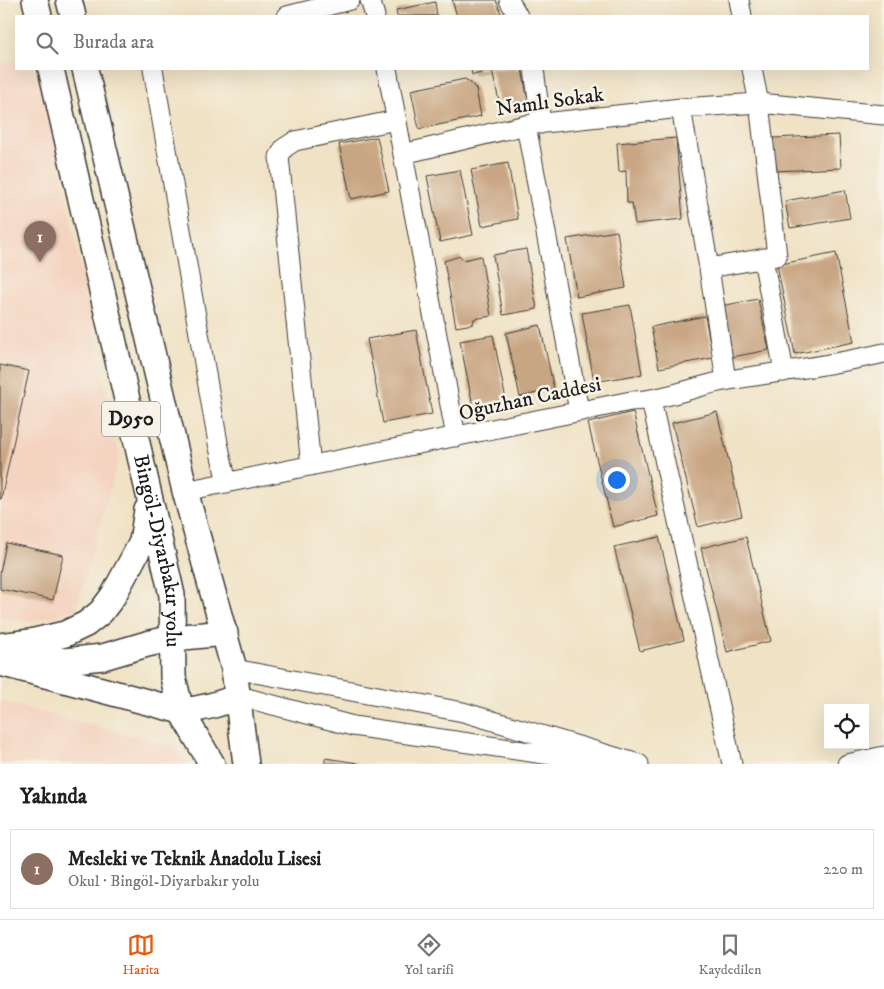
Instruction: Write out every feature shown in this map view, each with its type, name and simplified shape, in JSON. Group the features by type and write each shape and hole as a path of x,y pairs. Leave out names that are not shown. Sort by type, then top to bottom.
{"main road":[{"path":"69,0 73,15"},
{"name":"Bingöl-Diyarbakır yolu","path":"51,70 172,595 174,677 182,711 212,764"},
{"name":"Bingöl-Diyarbakır yolu","path":"85,70 185,491 234,668 246,764"},
{"path":"0,646 31,642 66,634 86,624 100,612 113,596 142,542 149,495"},
{"path":"0,651 31,657 64,660 103,657 174,638 225,633"},
{"path":"0,663 182,711 204,709 239,696"}],"street":[{"path":"291,15 350,0"},
{"path":"370,0 375,15"},
{"path":"509,0 517,15"},
{"path":"739,0 742,15"},
{"path":"152,70 218,443 227,483"},
{"path":"387,70 456,437"},
{"path":"534,70 534,125 579,411"},
{"path":"709,268 777,256 759,102 752,70"},
{"name":"Namlı Sokak","path":"403,154 534,125 681,108 759,102 884,115"},
{"path":"681,108 709,268 726,381"},
{"path":"311,466 279,157 284,148 295,141 396,120"},
{"path":"763,258 784,372"},
{"name":"Oğuzhan Caddesi","path":"185,491 631,400 651,400 726,381 884,353"},
{"path":"651,400 732,764"},
{"path":"234,668 463,712 639,764"},
{"path":"239,696 352,726 613,764"},
{"path":"847,764 884,756"}],"shaded area":[{"path":"15,61 15,70 40,70 119,456 76,610 32,622 0,618 0,64"},
{"path":"0,701 173,746 188,764 0,764"}],"building":[{"path":"452,0 496,0 502,15 457,15"},
{"path":"435,2 437,15 397,15 396,10"},
{"path":"471,70 522,70 528,101 500,105 492,71 472,75"},
{"path":"465,79 476,89 481,116 419,129 411,90"},
{"path":"839,135 841,168 775,171 773,138"},
{"path":"377,137 389,191 351,199 339,144"},
{"path":"676,138 683,219 635,224 632,203 627,203 626,171 619,172 617,143"},
{"path":"508,163 518,219 482,226 471,170"},
{"path":"460,170 473,235 440,242 427,176"},
{"path":"845,190 850,218 790,228 785,201"},
{"path":"617,231 626,288 577,297 567,239"},
{"path":"526,249 537,309 503,315 493,255"},
{"path":"836,253 854,342 795,354 777,265"},
{"path":"460,256 463,260 481,256 491,316 474,319 473,324 456,327 444,261"},
{"path":"758,299 769,350 732,357 721,306"},
{"path":"630,305 642,374 594,382 582,313"},
{"path":"705,316 713,358 659,368 651,327"},
{"path":"540,325 554,389 520,397 506,333"},
{"path":"416,330 432,414 383,423 367,339"},
{"path":"493,335 506,400 473,406 460,341"},
{"path":"0,365 29,371 1,499 0,499"},
{"path":"633,412 658,516 613,527 588,423"},
{"path":"717,412 742,516 698,527 672,423"},
{"path":"659,537 684,640 640,651 614,547"},
{"path":"746,537 771,641 727,652 701,548"},
{"path":"6,543 63,555 53,600 0,589 0,573"},
{"path":"325,758 358,763 358,764 325,764"}],"place":[{"name":"Mesleki ve Teknik Anadolu Lisesi","path":"40,262"}]}
